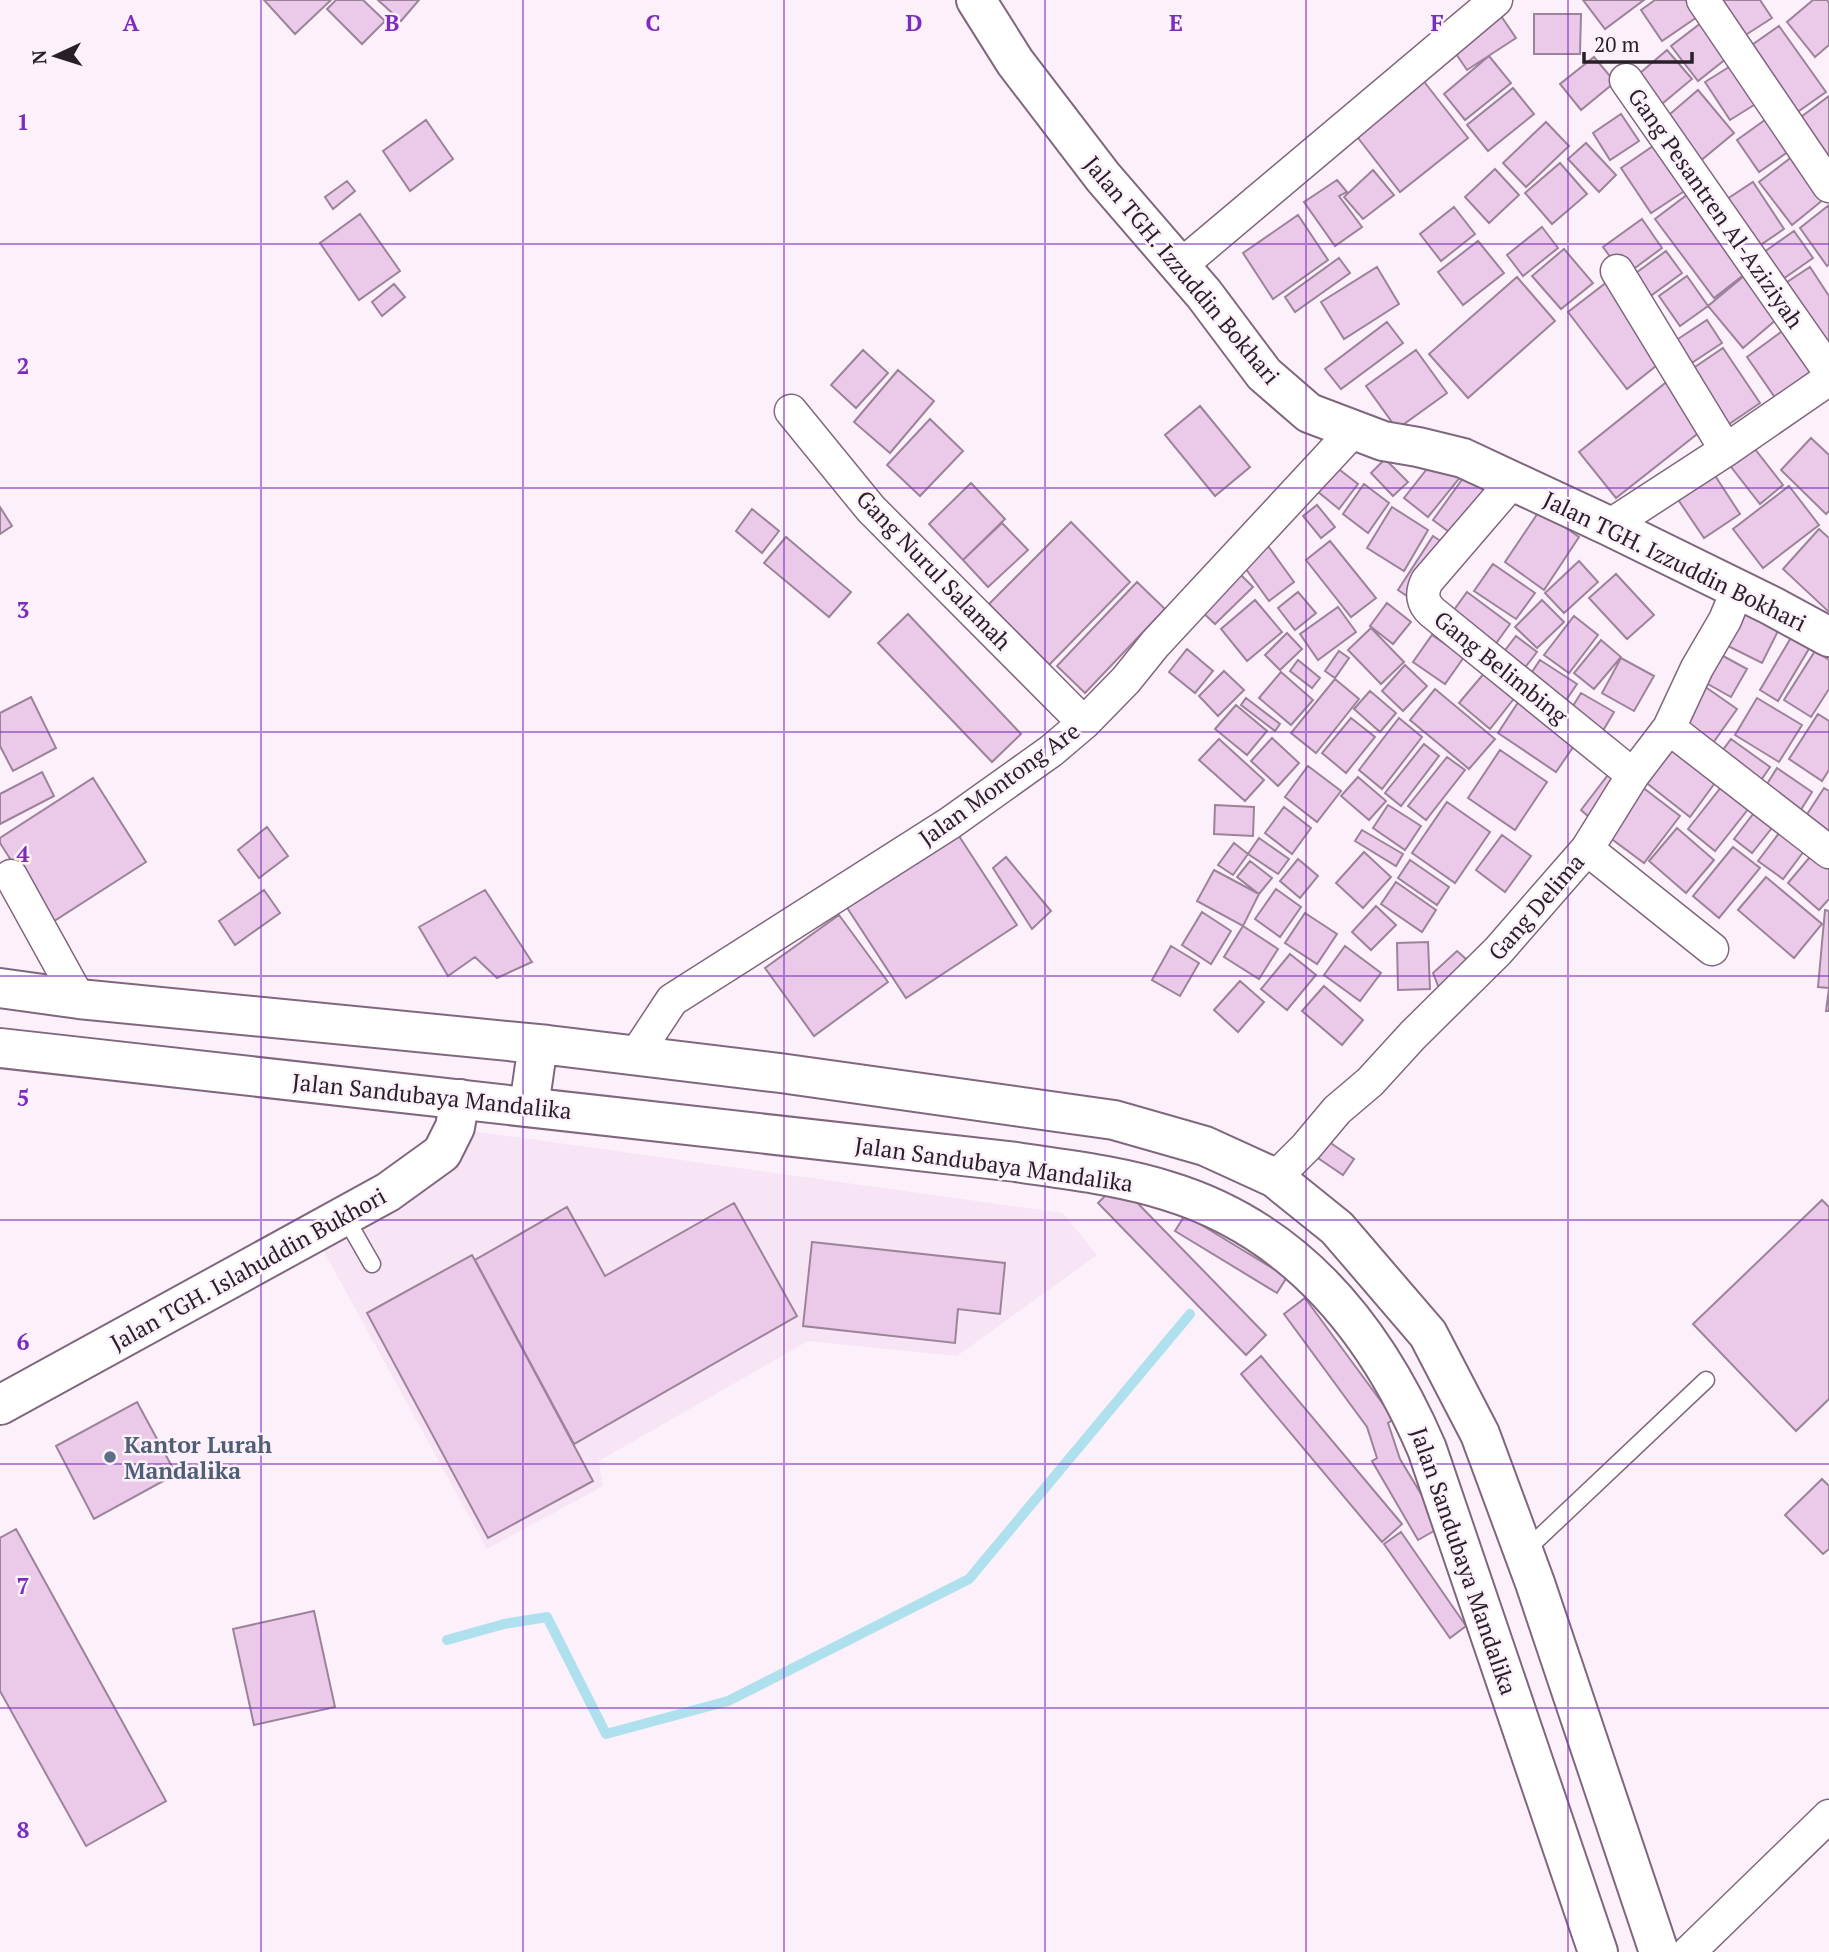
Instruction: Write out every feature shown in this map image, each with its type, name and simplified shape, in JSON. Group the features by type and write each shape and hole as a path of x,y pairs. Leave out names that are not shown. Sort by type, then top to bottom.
{"main road":[{"name":"Jalan TGH. Izzuddin Bokhari","path":"976,0 1015,61 1087,156 1204,294 1264,374 1309,413 1383,441 1463,458 1609,526 1829,637"},
{"path":"0,988 79,999 538,1044 793,1075 1114,1120 1205,1146 1275,1178 1338,1228 1428,1334 1480,1434 1524,1552 1660,1952"},
{"path":"529,1107 538,1044"},
{"name":"Jalan Sandubaya Mandalika","path":"0,1048 1016,1162 1104,1175 1168,1191 1197,1202 1265,1237 1299,1262 1326,1289 1360,1330 1412,1414 1427,1450 1598,1952"},
{"name":"Jalan TGH. Islahuddin Bukhori","path":"0,1405 388,1192 442,1153 455,1127 460,1099"}],"street":[{"path":"1180,267 1496,0"},
{"path":"1703,0 1829,186"},
{"name":"Gang Pesantren Al-Aziziyah","path":"1626,80 1829,371"},
{"path":"1617,271 1726,450"},
{"path":"1609,526 1829,379"},
{"name":"Gang Nurul Salamah","path":"791,411 872,509 1084,723"},
{"name":"Jalan Montong Are","path":"635,1056 672,1000 961,815 1051,751 1084,723 1353,431"},
{"name":"Gang Belimbing","path":"1513,481 1427,581 1423,596 1425,603 1432,612 1633,775"},
{"name":"Gang Delima","path":"1275,1178 1337,1110 1370,1082 1498,951 1587,849 1633,775 1669,728 1697,668 1725,620 1737,591"},
{"path":"1669,728 1829,852"},
{"path":"1587,849 1712,949"},
{"path":"11,876 79,999"},
{"path":"1689,1952 1829,1816"}],"lane":[{"path":"345,1217 372,1264"},
{"path":"1524,1552 1706,1380"}],"shaded area":[{"path":"472,1131 1063,1213 1097,1255 957,1356 808,1341 599,1461 603,1486 487,1549 322,1248 463,1159"}],"building":[{"path":"264,0 331,0 295,34"},
{"path":"336,0 363,0 385,21 362,44 327,9"},
{"path":"378,0 419,0 401,21"},
{"path":"1583,0 1644,0 1605,29"},
{"path":"1655,0 1689,0 1700,15 1662,41 1641,10"},
{"path":"1720,0 1760,0 1772,18 1744,36"},
{"path":"1813,0 1827,0 1829,3 1829,45 1815,57 1787,22"},
{"path":"1499,13 1516,38 1467,70 1450,45"},
{"path":"1534,14 1581,14 1580,54 1534,54"},
{"path":"1705,20 1732,54 1698,81 1671,46"},
{"path":"1779,26 1826,92 1796,113 1749,47"},
{"path":"1667,50 1692,79 1657,108 1633,79"},
{"path":"1489,56 1511,83 1465,120 1444,94"},
{"path":"1594,57 1615,82 1581,110 1560,84"},
{"path":"1737,62 1762,100 1730,120 1705,82"},
{"path":"1422,79 1468,138 1400,192 1355,134"},
{"path":"1513,88 1534,114 1488,151 1467,125"},
{"path":"1698,90 1734,133 1699,162 1663,120"},
{"path":"1829,96 1829,163 1797,120"},
{"path":"1621,114 1639,141 1610,160 1593,133"},
{"path":"1772,115 1795,147 1759,172 1737,140"},
{"path":"426,120 453,159 410,191 383,151"},
{"path":"1546,122 1569,146 1526,187 1503,163"},
{"path":"1659,142 1689,188 1651,213 1621,168"},
{"path":"1586,143 1616,175 1599,192 1568,159"},
{"path":"1797,153 1829,195 1792,225 1759,182"},
{"path":"1560,163 1587,194 1552,224 1525,193"},
{"path":"1495,169 1519,195 1489,223 1465,197"},
{"path":"1373,170 1394,195 1363,219 1344,197"},
{"path":"1337,180 1347,192 1339,196 1362,227 1335,246 1304,202"},
{"path":"347,181 355,191 333,209 325,197"},
{"path":"1753,182 1784,229 1753,250 1721,203"},
{"path":"1692,191 1750,270 1714,298 1655,219"},
{"path":"1829,205 1829,264 1827,266 1800,228"},
{"path":"1454,207 1475,234 1441,261 1420,234"},
{"path":"360,214 400,271 359,300 320,243"},
{"path":"1298,215 1328,260 1273,299 1243,253"},
{"path":"1642,219 1662,248 1624,276 1603,247"},
{"path":"1542,227 1558,248 1523,276 1507,255"},
{"path":"1794,231 1813,258 1776,284 1757,257"},
{"path":"1478,241 1504,273 1463,305 1438,272"},
{"path":"1564,249 1593,283 1561,309 1532,276"},
{"path":"1666,251 1682,273 1645,300 1629,278"},
{"path":"1339,258 1350,273 1295,312 1285,297"},
{"path":"1377,267 1399,304 1344,339 1321,302"},
{"path":"1810,267 1829,296 1829,352 1781,286"},
{"path":"1687,276 1708,306 1680,326 1659,296"},
{"path":"1744,276 1778,318 1743,348 1708,306"},
{"path":"1517,277 1555,321 1468,398 1429,354"},
{"path":"1607,282 1666,358 1627,389 1568,312"},
{"path":"394,284 405,297 382,316 372,302"},
{"path":"1707,320 1722,343 1690,364 1675,341"},
{"path":"1387,322 1403,343 1341,389 1325,369"},
{"path":"1785,329 1815,372 1776,399 1747,357"},
{"path":"1723,348 1760,403 1729,424 1692,369"},
{"path":"863,350 888,373 856,408 831,385"},
{"path":"1416,350 1447,393 1397,429 1366,386"},
{"path":"898,370 934,401 890,453 854,422"},
{"path":"1669,380 1706,427 1616,498 1579,452"},
{"path":"1200,406 1250,467 1215,496 1165,435"},
{"path":"930,419 963,451 920,496 887,465"},
{"path":"1811,438 1829,455 1829,511 1826,514 1781,470"},
{"path":"1751,444 1783,485 1760,504 1728,463"},
{"path":"1438,455 1462,475 1428,517 1404,498"},
{"path":"1385,459 1408,482 1393,496 1371,473"},
{"path":"1336,467 1358,484 1339,509 1317,491"},
{"path":"1471,467 1494,484 1456,537 1433,520"},
{"path":"1712,471 1740,514 1704,538 1675,495"},
{"path":"971,483 1005,519 963,560 929,524"},
{"path":"1364,484 1389,503 1368,533 1343,514"},
{"path":"1789,486 1819,525 1763,568 1733,529"},
{"path":"1317,505 1335,527 1321,538 1303,516"},
{"path":"0,507 12,526 0,534"},
{"path":"1392,507 1428,530 1404,571 1367,548"},
{"path":"752,509 779,531 762,553 736,531"},
{"path":"1540,510 1579,537 1544,590 1505,562"},
{"path":"1071,522 1130,582 1049,665 989,604"},
{"path":"1002,523 1028,550 988,587 963,560"},
{"path":"1819,529 1829,538 1829,612 1783,569"},
{"path":"1433,536 1448,546 1413,600 1398,590"},
{"path":"786,537 851,592 829,617 764,563"},
{"path":"1330,541 1376,598 1351,617 1306,560"},
{"path":"1268,546 1294,582 1269,601 1243,565"},
{"path":"1579,561 1598,582 1564,613 1545,593"},
{"path":"1493,564 1535,593 1516,619 1474,591"},
{"path":"1236,570 1253,587 1215,624 1198,608"},
{"path":"1616,574 1654,615 1627,639 1589,598"},
{"path":"1137,582 1165,609 1085,693 1057,666"},
{"path":"1298,592 1316,613 1295,630 1278,608"},
{"path":"1467,592 1510,624 1489,653 1446,621"},
{"path":"1255,600 1282,632 1247,661 1221,629"},
{"path":"1542,600 1564,622 1537,648 1515,627"},
{"path":"1387,603 1411,622 1393,644 1370,626"},
{"path":"1740,604 1781,625 1762,663 1720,642"},
{"path":"1338,607 1356,632 1318,660 1300,634"},
{"path":"908,614 1021,734 992,762 878,643"},
{"path":"1574,616 1598,635 1569,673 1544,655"},
{"path":"1371,628 1404,662 1381,684 1348,650"},
{"path":"1287,633 1302,649 1280,670 1265,655"},
{"path":"1432,635 1464,657 1445,684 1413,662"},
{"path":"1516,636 1537,652 1517,678 1496,662"},
{"path":"1792,636 1810,647 1778,701 1760,690"},
{"path":"1601,640 1621,657 1594,689 1574,673"},
{"path":"1187,649 1213,671 1195,693 1169,672"},
{"path":"1339,651 1349,658 1335,678 1325,671"},
{"path":"1714,651 1747,669 1731,697 1699,679"},
{"path":"1815,651 1829,660 1829,689 1811,717 1784,700"},
{"path":"1621,658 1654,676 1634,711 1602,693"},
{"path":"1298,660 1320,678 1312,688 1290,671"},
{"path":"1540,660 1577,684 1562,706 1526,681"},
{"path":"1405,665 1427,686 1403,711 1382,691"},
{"path":"1224,671 1244,690 1218,716 1199,696"},
{"path":"1486,671 1516,696 1490,729 1459,703"},
{"path":"1281,672 1313,700 1291,725 1259,698"},
{"path":"1335,679 1359,699 1316,753 1291,733"},
{"path":"1704,686 1737,709 1708,750 1675,727"},
{"path":"1435,689 1495,739 1469,769 1410,720"},
{"path":"1370,691 1396,713 1380,732 1354,709"},
{"path":"1581,693 1614,712 1601,734 1568,714"},
{"path":"31,697 56,748 13,771 0,746 0,713"},
{"path":"1246,698 1280,724 1275,731 1241,705"},
{"path":"1521,698 1580,737 1556,772 1498,733"},
{"path":"1757,698 1802,725 1779,762 1735,735"},
{"path":"1236,705 1267,731 1247,755 1215,729"},
{"path":"1818,714 1829,721 1829,770 1822,781 1789,759"},
{"path":"1351,718 1375,737 1346,773 1322,753"},
{"path":"1399,718 1422,737 1382,789 1359,770"},
{"path":"1669,737 1720,776 1690,817 1639,777"},
{"path":"1272,738 1299,763 1278,786 1251,761"},
{"path":"1219,739 1264,780 1245,801 1199,760"},
{"path":"1731,739 1770,767 1757,786 1717,758"},
{"path":"1424,744 1439,756 1401,806 1385,793"},
{"path":"1500,750 1547,782 1515,830 1468,798"},
{"path":"1447,757 1465,770 1426,820 1408,806"},
{"path":"1308,766 1341,791 1317,822 1285,797"},
{"path":"1777,768 1812,792 1797,816 1762,792"},
{"path":"1611,771 1626,783 1595,822 1581,810"},
{"path":"42,772 54,796 0,824 0,794"},
{"path":"1358,777 1386,801 1369,820 1341,796"},
{"path":"93,778 146,862 51,923 0,843 0,838"},
{"path":"1726,781 1753,803 1715,851 1688,829"},
{"path":"1637,783 1680,816 1644,863 1601,831"},
{"path":"1824,788 1829,791 1829,841 1802,822"},
{"path":"1447,802 1490,832 1455,883 1412,853"},
{"path":"1215,805 1254,807 1253,836 1214,834"},
{"path":"1388,805 1421,826 1405,850 1373,828"},
{"path":"1760,805 1779,819 1752,853 1734,839"},
{"path":"1284,807 1311,828 1292,854 1265,833"},
{"path":"1786,824 1810,843 1783,879 1758,861"},
{"path":"267,827 288,856 259,878 238,850"},
{"path":"1677,828 1714,860 1686,893 1649,861"},
{"path":"1362,830 1403,854 1396,866 1355,841"},
{"path":"957,833 1017,925 906,998 846,906"},
{"path":"1502,835 1531,856 1505,892 1476,870"},
{"path":"1259,838 1289,859 1278,874 1248,854"},
{"path":"1234,843 1248,854 1233,875 1218,865"},
{"path":"1733,847 1760,868 1719,918 1693,896"},
{"path":"1815,851 1829,863 1829,899 1819,910 1788,883"},
{"path":"1364,852 1391,877 1363,908 1336,883"},
{"path":"1006,857 1051,911 1032,929 993,868"},
{"path":"1298,859 1318,876 1300,898 1280,881"},
{"path":"1410,860 1449,887 1437,905 1398,878"},
{"path":"1250,861 1272,878 1259,894 1237,877"},
{"path":"1214,870 1259,894 1243,926 1197,901"},
{"path":"1766,877 1822,924 1794,958 1738,910"},
{"path":"1396,882 1436,910 1422,932 1381,904"},
{"path":"1276,889 1301,907 1280,937 1255,919"},
{"path":"264,890 280,913 235,945 219,921"},
{"path":"485,890 532,962 497,978 475,957 448,976 419,927"},
{"path":"1376,906 1396,925 1371,950 1352,932"},
{"path":"1825,910 1829,911 1829,988 1818,987"},
{"path":"1202,912 1231,931 1211,964 1182,945"},
{"path":"1305,913 1337,934 1317,964 1285,943"},
{"path":"839,915 888,982 814,1036 765,968"},
{"path":"1243,926 1278,949 1259,979 1224,957"},
{"path":"1428,942 1430,989 1398,990 1397,943"},
{"path":"1171,946 1199,963 1180,996 1152,980"},
{"path":"1345,946 1381,973 1360,1001 1324,975"},
{"path":"1457,951 1474,966 1441,993 1433,973"},
{"path":"1290,954 1316,975 1287,1010 1261,989"},
{"path":"1240,981 1264,1002 1238,1032 1214,1010"},
{"path":"1324,986 1363,1020 1342,1045 1302,1011"},
{"path":"1829,988 1829,1011 1826,1011"},
{"path":"1319,1135 1354,1159 1343,1175 1309,1152"},
{"path":"1118,1183 1266,1335 1246,1355 1098,1203"},
{"path":"1822,1200 1829,1207 1829,1399 1796,1431 1693,1324"},
{"path":"734,1203 797,1316 574,1444 475,1260 567,1207 605,1276"},
{"path":"1185,1215 1287,1277 1277,1293 1175,1231"},
{"path":"812,1242 1005,1263 1000,1314 958,1309 955,1343 803,1326"},
{"path":"472,1255 593,1481 488,1538 367,1313"},
{"path":"1305,1298 1394,1419 1388,1423 1400,1459 1441,1527 1418,1540 1372,1461 1377,1458 1367,1427 1284,1314"},
{"path":"1261,1356 1402,1524 1382,1542 1241,1374"},
{"path":"137,1402 176,1474 94,1519 56,1446"},
{"path":"1822,1479 1829,1486 1829,1549 1823,1554 1785,1515"},
{"path":"16,1529 166,1801 86,1846 0,1691 0,1538"},
{"path":"1401,1532 1466,1626 1450,1638 1384,1544"},
{"path":"314,1611 335,1707 254,1725 233,1629"}],"waterway":[{"path":"447,1640 504,1624 547,1617 606,1734 728,1701 969,1579 1190,1314"}],"place":[{"name":"Kantor Lurah Mandalika","path":"110,1457"}]}
